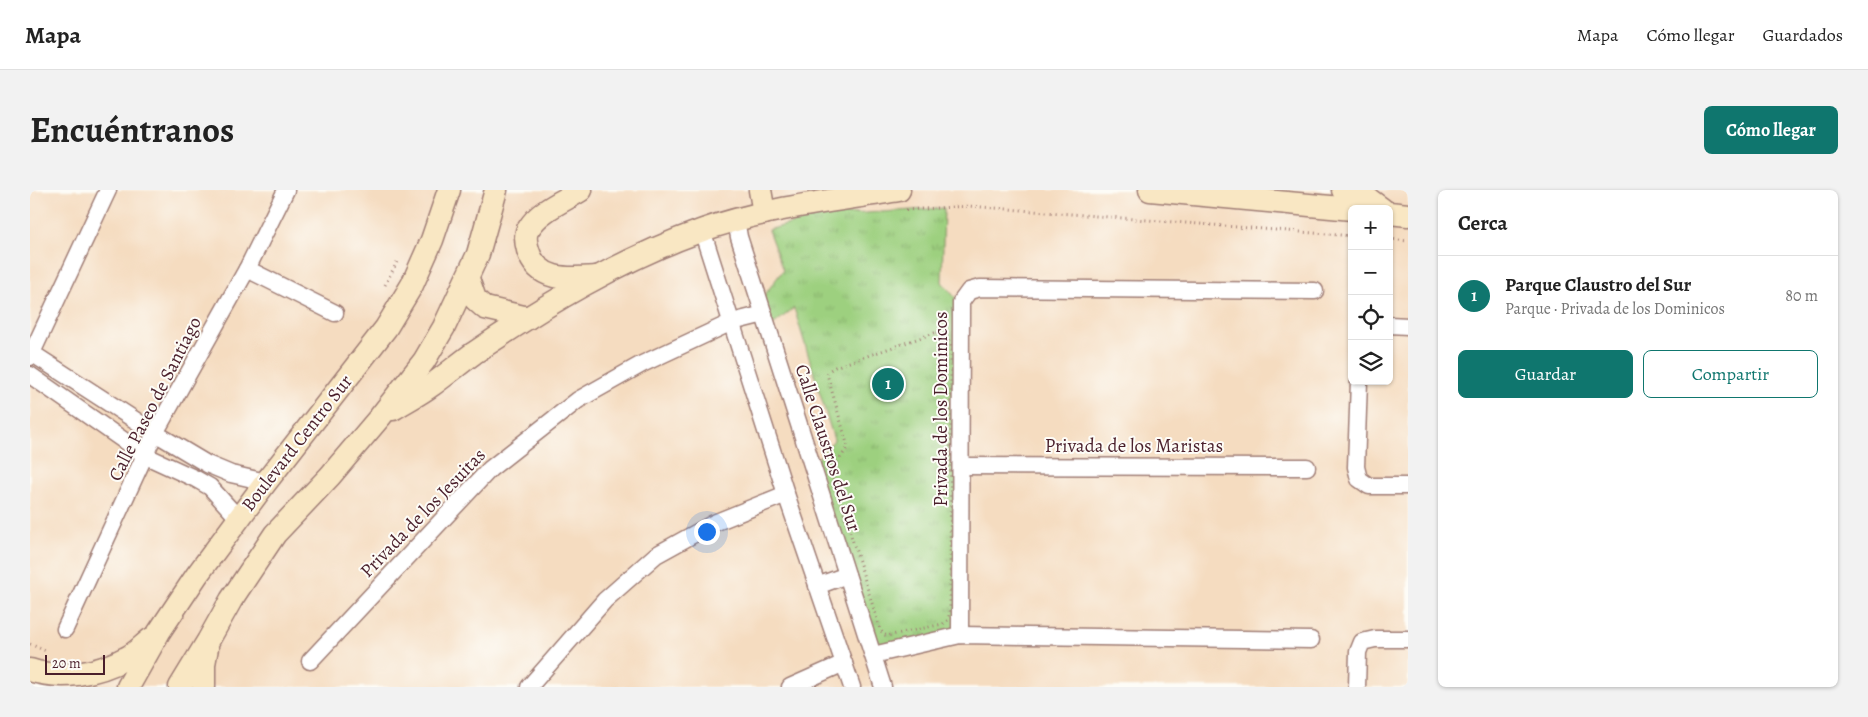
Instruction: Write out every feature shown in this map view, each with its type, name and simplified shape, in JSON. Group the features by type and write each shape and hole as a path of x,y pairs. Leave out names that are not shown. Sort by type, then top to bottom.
{"street":[{"path":"108,190 30,354 155,433 221,471 266,482"},
{"name":"Calle Paseo de Santiago","path":"65,629 155,433 247,269 286,190"},
{"name":"Boulevard Centro Sur","path":"128,687 159,632 197,575 266,482 386,328 412,285 432,240 450,190"},
{"name":"Boulevard Centro Sur","path":"180,687 230,600 275,534 330,476 424,361 468,280 478,254 496,190"},
{"path":"581,190 537,217 527,230 526,242 529,255 535,264 547,274 556,278 569,279 599,276"},
{"path":"760,190 764,213"},
{"path":"380,417 432,385 528,318 599,276 650,252 702,230 764,213 899,190"},
{"path":"1150,190 1348,209"},
{"path":"1343,190 1363,195 1377,205"},
{"path":"1393,213 1408,215"},
{"name":"Calle Claustros del Sur","path":"736,220 739,237 883,687"},
{"path":"702,230 786,494 852,687"},
{"path":"247,269 335,313"},
{"path":"468,280 475,299 485,308 528,318"},
{"name":"Privada de los Dominicos","path":"960,635 961,302 969,291 980,288 1315,292"},
{"name":"Privada de los Jesuitas","path":"310,661 490,469 578,400 642,364 732,322 764,314"},
{"path":"1393,326 1408,326"},
{"path":"30,375 146,456 196,478 210,487 239,519"},
{"path":"1358,385 1356,467 1359,479 1369,486 1408,486"},
{"name":"Privada de los Maristas","path":"961,466 1307,467"},
{"path":"529,687 605,600 656,555 714,523 786,494"},
{"path":"817,586 846,575"},
{"path":"30,670 45,675 70,675 99,669 126,658 159,632"},
{"path":"873,655 960,635 1311,640"},
{"path":"1357,687 1358,652 1362,642 1375,639 1408,639"},
{"path":"204,687 204,664 208,641"},
{"path":"790,687 844,663"},
{"path":"30,677 50,687"}],"path":[{"path":"1393,239 1408,241"},
{"path":"383,288 401,255"},
{"path":"937,332 944,335 949,340 951,358 950,612 948,620 943,624 887,636 883,634 831,471 838,462 848,447 829,382 828,374 830,370 937,332"},
{"path":"30,644 52,654"}],"green space":[{"path":"944,208 942,282 959,302 960,635 873,655 812,465 834,440 794,308 769,328 760,301 783,270 768,230 819,216"}],"place":[{"name":"Parque Claustro del Sur","path":"888,384"}]}
